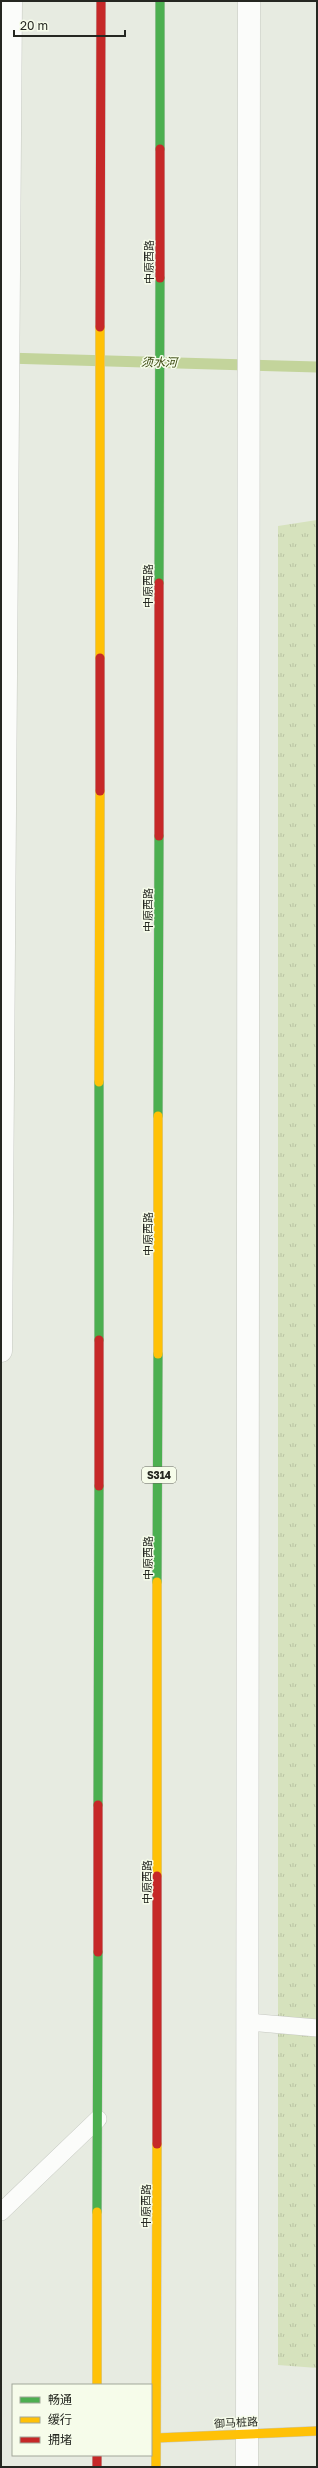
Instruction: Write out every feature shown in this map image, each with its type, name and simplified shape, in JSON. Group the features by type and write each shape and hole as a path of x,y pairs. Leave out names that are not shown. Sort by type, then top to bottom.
{"main road":[{"path":"97,2384 101,1"},
{"name":"中原西路","path":"156,2467 160,1"},
{"name":"御马桩路","path":"156,2438 317,2431"},
{"path":"97,2456 97,2467"}],"street":[{"path":"1,1351 11,1"},
{"path":"247,2467 249,1"}],"lane":[{"path":"248,2022 317,2028"},
{"path":"1,2212 98,2119"}],"green space":[{"path":"317,520 317,2368 278,2365 278,526"}],"waterway":[{"name":"须水河","path":"6,358 317,367"}],"traffic: fast":[{"path":"160,1 160,149"},
{"path":"159,583 160,278"},
{"path":"158,1116 159,836"},
{"path":"99,1082 99,1340"},
{"path":"157,1582 158,1354"},
{"path":"98,1805 99,1486"},
{"path":"97,2212 98,1952"}],"traffic: slow":[{"path":"100,327 100,658"},
{"path":"99,1082 100,791"},
{"path":"158,1116 158,1354"},
{"path":"157,1582 157,1876"},
{"path":"156,2467 157,2144"},
{"path":"97,2212 97,2384"},
{"path":"156,2438 317,2431"}],"traffic: jam":[{"path":"100,327 101,1"},
{"path":"160,149 160,278"},
{"path":"159,583 159,836"},
{"path":"100,658 100,791"},
{"path":"99,1340 99,1486"},
{"path":"98,1805 98,1952"},
{"path":"157,1876 157,2144"},
{"path":"97,2456 97,2467"}]}
